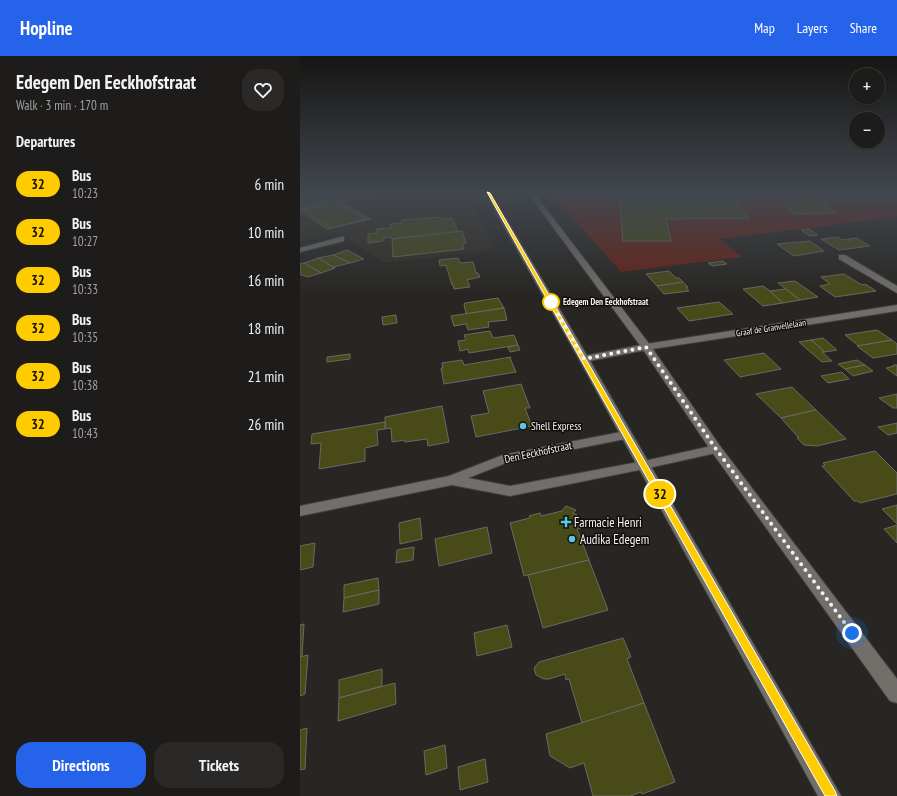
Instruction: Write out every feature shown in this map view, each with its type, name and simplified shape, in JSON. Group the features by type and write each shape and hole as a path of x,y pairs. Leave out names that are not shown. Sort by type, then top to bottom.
{"main road":[{"path":"508,228 584,359 830,796"},
{"path":"557,228 646,347 716,449 897,694"},
{"path":"300,250 341,239"},
{"path":"842,257 897,290"},
{"name":"Graaf de Granvellelaan","path":"584,359 646,347 897,308"},
{"path":"884,310 897,319"},
{"name":"Den Eeckhofstraat","path":"300,511 452,480 503,459 626,435"},
{"name":"Den Eeckhofstraat","path":"452,480 510,491 644,465 716,449"}],"shaded area":[{"path":"300,228 484,228 495,250 384,263 338,232 300,242"},
{"path":"582,228 812,228 720,239 742,257 621,272"}],"building":[{"path":"456,228 458,232 392,239 391,237 383,238 383,241 368,243 368,234 377,233 376,229"},
{"path":"622,228 668,228 671,241 623,241"},
{"path":"809,229 818,235 810,236 801,230"},
{"path":"462,231 466,243 462,244 464,249 393,257 392,239"},
{"path":"838,237 842,240 856,238 870,246 839,250 821,239"},
{"path":"810,241 824,251 794,256 777,244"},
{"path":"347,250 364,259 350,263 333,255"},
{"path":"333,255 350,263 333,267 318,258"},
{"path":"318,258 335,268 321,273 304,263"},
{"path":"458,258 460,263 473,262 476,273 478,273 480,277 467,280 470,287 454,289 446,265 440,266 439,260"},
{"path":"723,261 727,264 712,266 708,263"},
{"path":"304,263 321,273 308,277 300,274 300,264"},
{"path":"669,271 683,282 657,286 646,274"},
{"path":"844,274 862,285 865,284 876,291 835,297 820,286 830,284 821,277"},
{"path":"795,281 818,297 800,300 778,283"},
{"path":"683,282 688,287 686,287 689,291 664,294 657,286"},
{"path":"763,286 783,303 763,306 743,289"},
{"path":"786,289 800,300 783,303 770,291"},
{"path":"498,298 504,308 466,314 465,303"},
{"path":"719,302 733,314 689,321 677,308"},
{"path":"504,308 507,320 488,322 489,327 468,330 466,324 454,326 451,316"},
{"path":"396,315 397,323 383,325 382,317"},
{"path":"877,330 892,340 859,346 845,335"},
{"path":"490,331 493,338 514,335 518,345 469,353 468,349 460,351 458,341 466,340 464,335"},
{"path":"823,338 837,350 825,352 811,340"},
{"path":"811,340 825,352 822,352 832,361 822,362 799,342"},
{"path":"892,340 897,344 897,354 873,358 857,346"},
{"path":"518,345 520,350 510,352 508,347"},
{"path":"764,353 781,369 740,377 724,360"},
{"path":"350,354 350,359 327,362 327,357"},
{"path":"511,357 510,358 516,372 444,384 441,368 443,368 442,363 462,360 464,365"},
{"path":"857,360 865,365 845,369 838,364"},
{"path":"865,365 873,371 853,376 845,369"},
{"path":"893,365 897,365 897,376 886,368 894,366"},
{"path":"842,372 849,379 828,383 821,376"},
{"path":"521,384 530,408 525,408 532,426 476,437 471,416 489,413 483,391"},
{"path":"792,387 816,410 781,418 756,394"},
{"path":"897,394 897,408 893,408 879,398"},
{"path":"442,406 449,442 428,446 427,439 392,442 391,428 385,429 385,417"},
{"path":"816,410 846,439 817,446 804,445 781,418"},
{"path":"385,422 385,429 377,430 378,445 365,448 365,461 319,469 321,443 311,444 312,434"},
{"path":"897,423 897,433 888,435 878,427"},
{"path":"875,451 897,473 897,494 860,503 858,501 854,501 822,466 825,465 823,463"},
{"path":"897,505 897,524 882,509"},
{"path":"566,506 576,510 573,513 577,515 581,528 577,529 589,560 524,576 510,523 530,518 529,516 540,513 541,516 562,511"},
{"path":"420,518 422,539 400,544 399,523"},
{"path":"897,525 897,543 884,529"},
{"path":"487,527 492,553 439,566 435,539"},
{"path":"315,543 313,567 300,570 300,546"},
{"path":"414,547 413,560 396,563 397,550"},
{"path":"589,560 608,610 543,628 528,575"},
{"path":"378,578 379,590 344,598 344,585"},
{"path":"379,590 379,604 343,612 344,598"},
{"path":"304,624 302,656 300,657 300,625"},
{"path":"507,625 512,647 477,656 474,633"},
{"path":"623,638 631,657 627,659 644,703 582,723 569,679 566,680 565,674 549,679 544,679 536,675 534,668 539,662"},
{"path":"308,655 305,694 300,696 300,657"},
{"path":"382,669 382,686 339,698 339,680"},
{"path":"395,683 396,704 338,721 339,698"},
{"path":"644,703 675,782 642,794 641,792 630,796 593,796 584,763 570,768 550,756 546,734"},
{"path":"307,728 305,769 300,770 300,730"},
{"path":"445,745 447,768 426,775 424,751"},
{"path":"485,759 488,782 460,790 458,767"}],"bus line":[{"name":"32","path":"508,228 584,359 830,796"}],"place":[{"name":"Edegem Den Eeckhofstraat","path":"551,302"},
{"name":"Shell Express","path":"523,426"},
{"name":"Farmacie Henri","path":"566,522"},
{"name":"Audika Edegem","path":"572,539"}],"route":[{"path":"551,302 549,299 584,359 646,347 716,449 852,633"}]}
